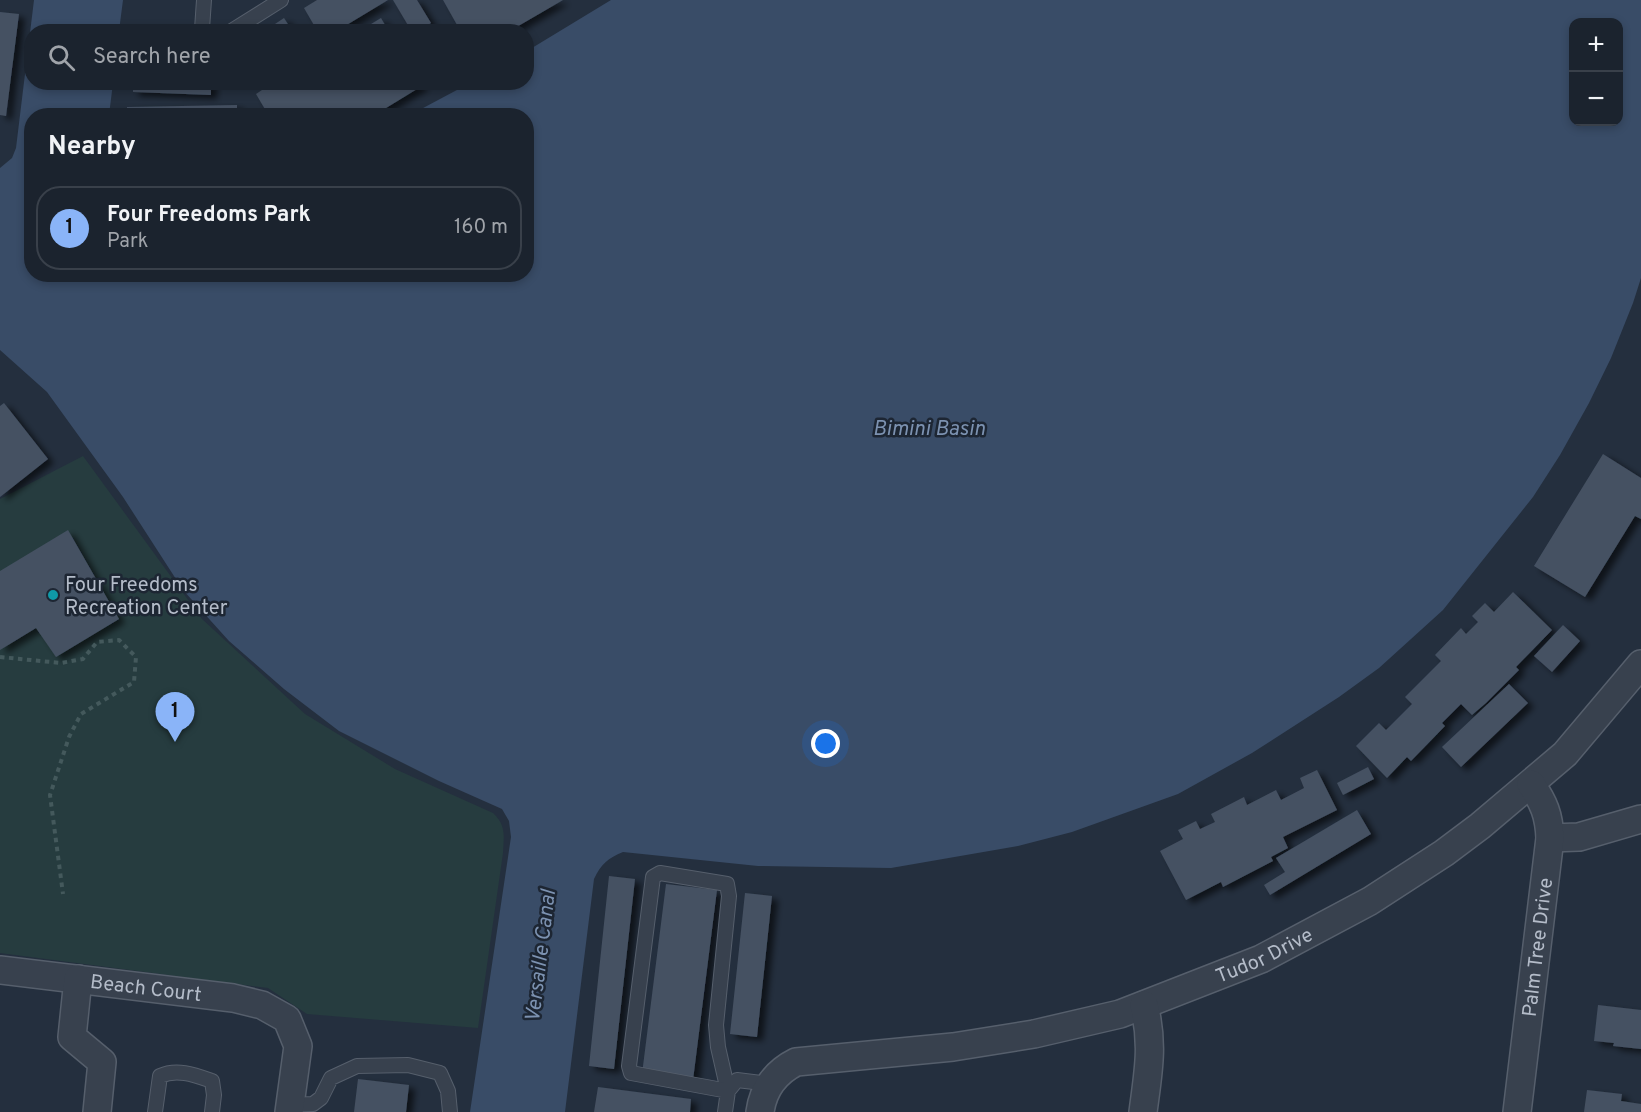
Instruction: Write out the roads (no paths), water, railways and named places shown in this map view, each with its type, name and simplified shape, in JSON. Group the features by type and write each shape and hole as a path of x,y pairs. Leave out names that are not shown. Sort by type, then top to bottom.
{"street":[{"name":"Tudor Drive","path":"770,1084 783,1068 796,1062 953,1047 1034,1034 1120,1014 1261,959 1370,901 1444,853 1480,826 1565,754 1641,664"},
{"name":"Palm Tree Drive","path":"1517,1112 1550,838 1549,819 1542,800 1531,784"},
{"path":"1550,838 1579,837 1641,819"},
{"name":"Beach Court","path":"0,970 233,998 262,1005 287,1019 298,1046 289,1109"},
{"path":"78,979 72,1037 102,1062 97,1112"},
{"path":"1143,1112 1151,1045 1150,1027 1144,1005"},
{"path":"760,1112 770,1084"}],"lane":[{"path":"202,24 204,0"},
{"path":"243,24 281,0"},
{"path":"725,1112 728,1091 718,1047 716,1025 729,896 728,884 660,873 653,876 629,1066 631,1073 728,1091"},
{"path":"289,1109 313,1104 321,1098 331,1078 357,1066 408,1065 440,1073 448,1091 450,1112"},
{"path":"155,1112 160,1076 168,1072 187,1073 212,1081 214,1095 212,1112"},
{"path":"728,1091 737,1080 770,1084"}],"water":[{"name":"Bimini Basin","path":"34,0 123,0 120,24 31,24"},
{"name":"Bimini Basin","path":"611,0 1641,0 1641,278 1633,303 1611,358 1560,455 1533,497 1443,610 1379,668 1339,697 1252,753 1178,794 1072,832 1018,846 891,868 758,866 623,852 613,857 602,865 594,879 565,1112 470,1112 511,837 509,821 502,809 439,781 339,731 284,689 229,641 183,590 123,497 47,392 0,350 0,168 12,158 16,148 24,82 24,90 112,90 110,108 24,108 24,282 534,282 534,108 423,108 457,90 534,90 534,47"}],"place":[{"name":"Four Freedoms Recreation Center","path":"53,595"},
{"name":"Four Freedoms Park","path":"175,742"}],"water label":[{"name":"Versaille Canal","path":"540,956"}]}
